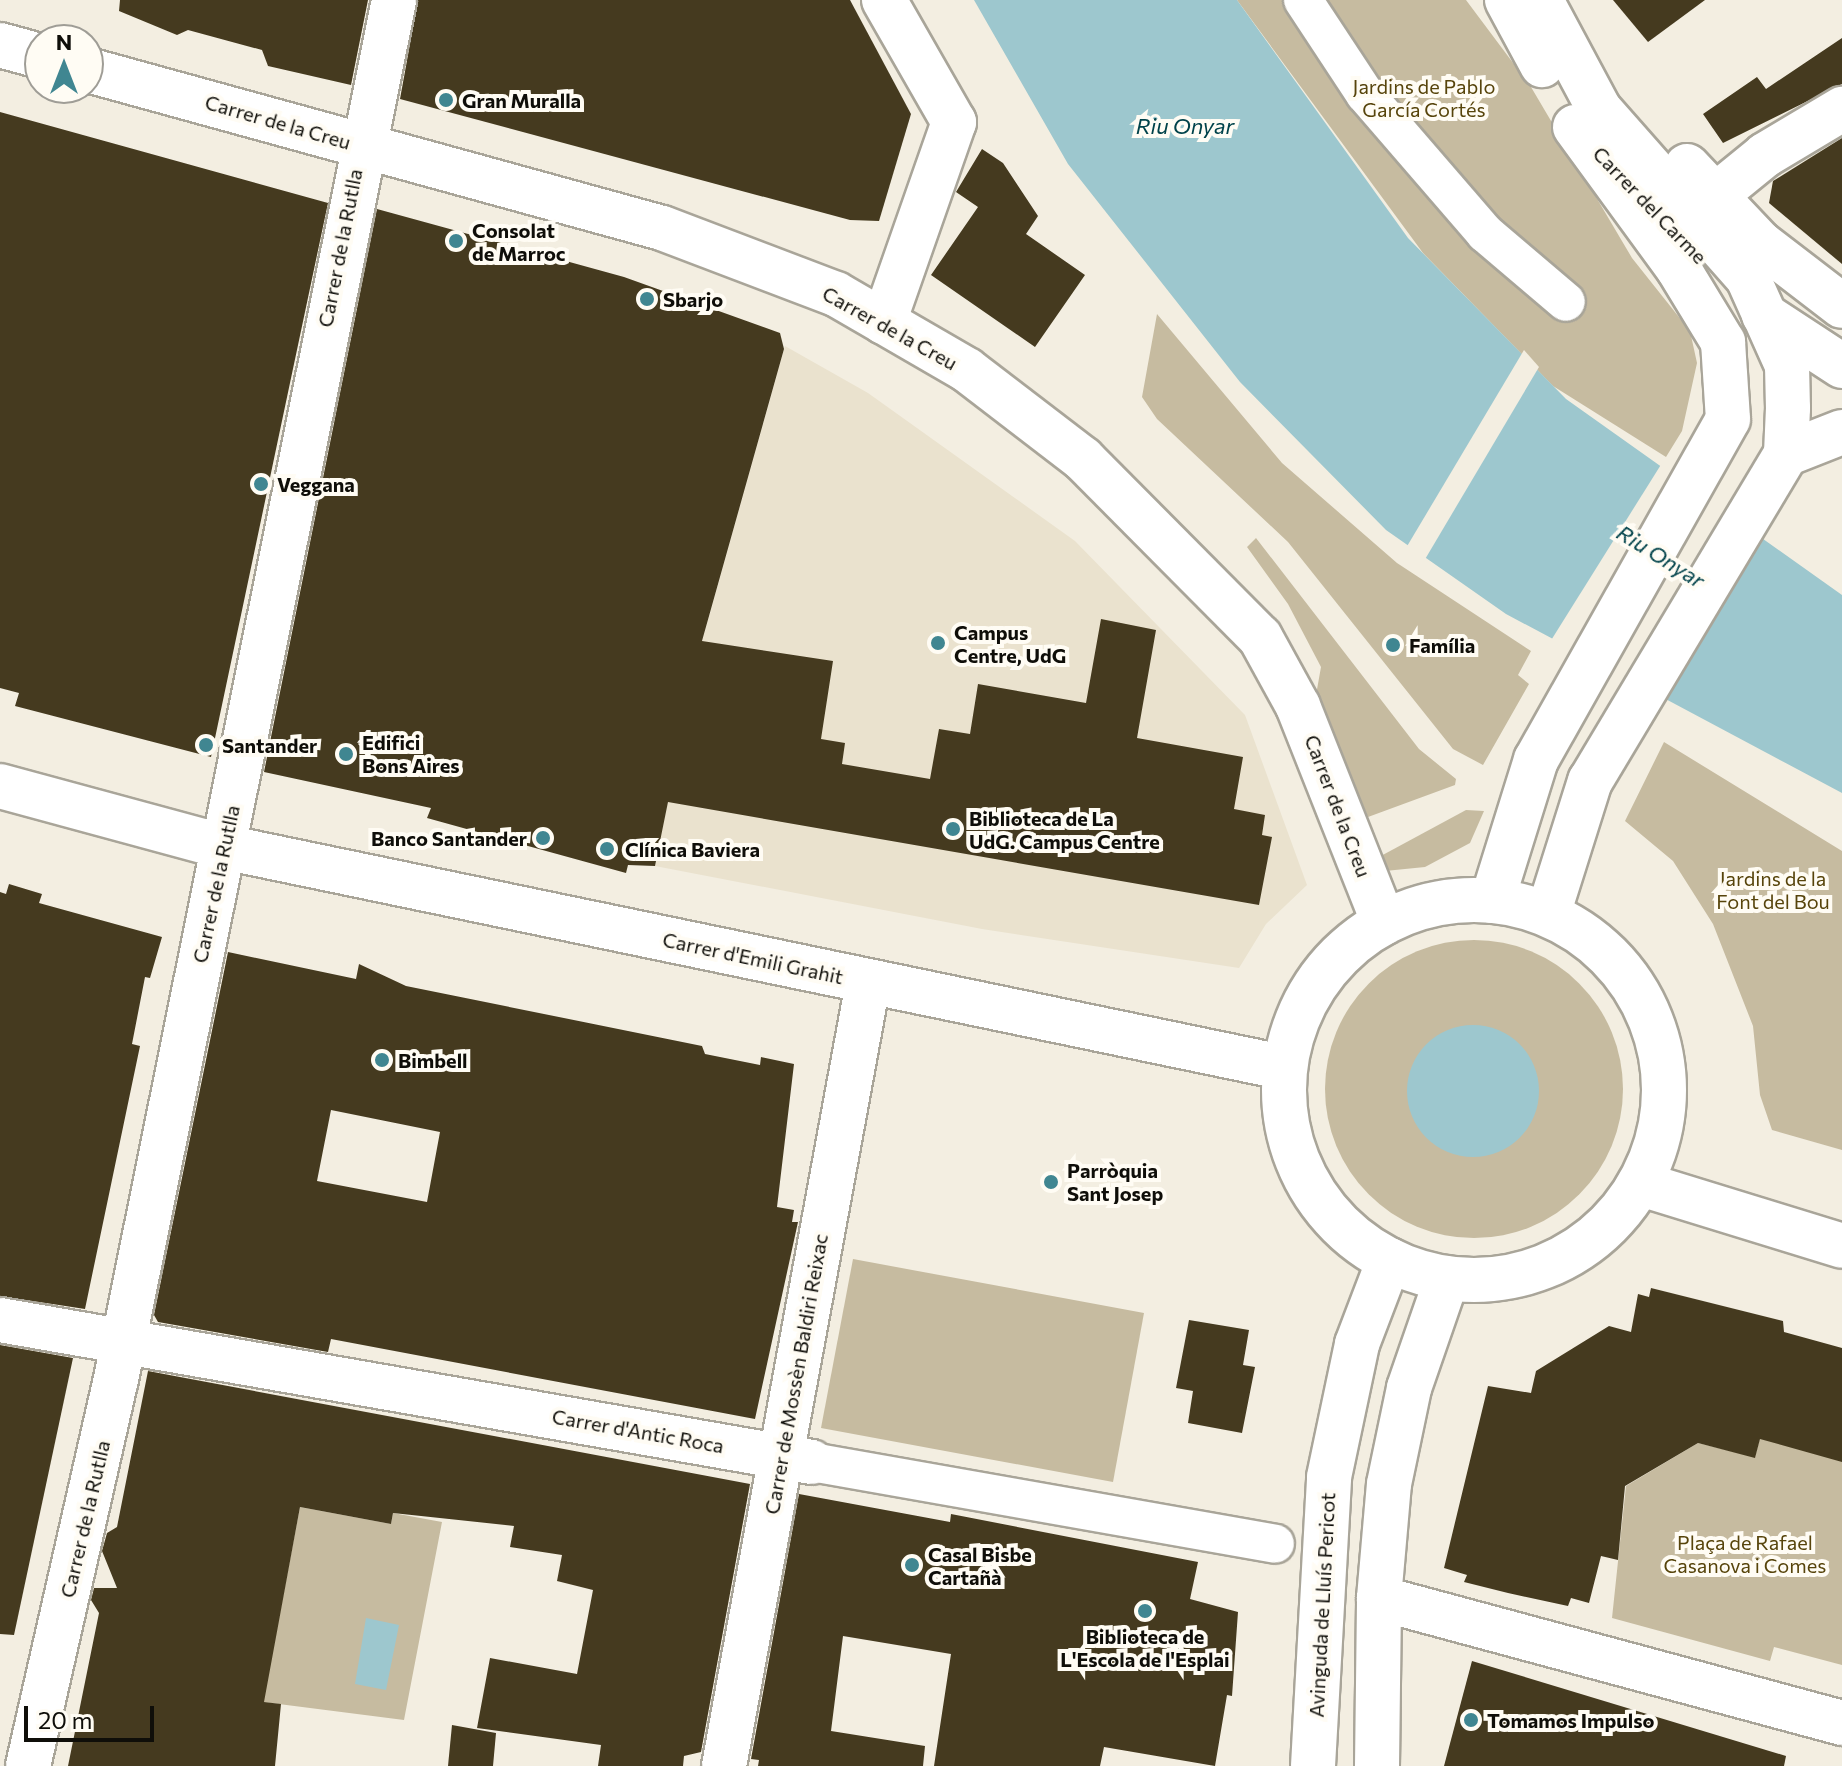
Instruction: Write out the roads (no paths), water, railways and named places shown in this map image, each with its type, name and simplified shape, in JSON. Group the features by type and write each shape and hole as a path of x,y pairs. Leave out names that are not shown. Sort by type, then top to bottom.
{"street":[{"name":"Carrer de la Rutlla","path":"28,1766 122,1342 224,847 360,145 394,0"},
{"path":"884,0 954,122 884,322"},
{"path":"1303,0 1365,94 1475,221 1566,302"},
{"path":"1530,1 1760,243 1842,306"},
{"path":"1530,1 1599,109 1748,278 1787,365 1788,388 1786,454 1585,792 1548,914"},
{"name":"Carrer del Carme","path":"1530,1 1575,127 1712,270 1765,316 1842,366"},
{"path":"0,45 24,52"},
{"name":"Carrer de la Creu","path":"104,74 662,228 836,294 967,370 1083,459 1260,637 1298,706 1384,923"},
{"path":"1716,195 1765,155 1842,109"},
{"path":"1492,901 1516,808 1728,419 1723,342 1678,268 1575,127"},
{"path":"1728,419 1788,388 1842,374"},
{"path":"1786,454 1842,432"},
{"name":"Carrer d'Emili Grahit","path":"0,786 224,847 1282,1067"},
{"path":"1492,901 1548,914 1608,955 1649,1012 1665,1092 1660,1136 1641,1184 1600,1233 1551,1265 1508,1278 1447,1278 1389,1260 1344,1229 1303,1173 1290,1140 1282,1067 1310,994 1345,951 1384,923 1439,903 1492,901"},
{"name":"Carrer de Mossèn Baldiri Reixac","path":"724,1766 796,1459 868,983"},
{"path":"1641,1184 1732,1215 1842,1246"},
{"name":"Avinguda de Lluís Pericot","path":"1313,1766 1329,1477 1357,1344 1389,1260"},
{"path":"1377,1766 1379,1598 1397,1436 1447,1278"},
{"name":"Carrer d'Antic Roca","path":"0,1320 1275,1544"},
{"path":"1379,1598 1842,1723"}],"water":[{"name":"Riu Onyar","path":"974,0 1237,0 1408,238 1566,399 1842,595 1842,793 1506,614 1386,530 1240,382 1068,164"},
{"path":"1473,1025 1498,1030 1520,1044 1534,1066 1539,1091 1534,1116 1520,1138 1498,1152 1473,1157 1448,1152 1426,1138 1412,1116 1407,1091 1412,1066 1426,1044 1448,1030"},
{"path":"366,1618 399,1625 386,1690 355,1684"}],"place":[{"name":"Gran Muralla","path":"446,100"},
{"name":"Consolat de Marroc","path":"456,241"},
{"name":"Sbarjo","path":"647,299"},
{"name":"Veggana","path":"261,484"},
{"name":"Campus Centre, UdG","path":"938,643"},
{"name":"Família","path":"1393,645"},
{"name":"Santander","path":"206,745"},
{"name":"Edifici Bons Aires","path":"346,754"},
{"name":"Biblioteca de La UdG. Campus Centre","path":"953,829"},
{"name":"Banco Santander","path":"543,838"},
{"name":"Clínica Baviera","path":"607,849"},
{"name":"Bimbell","path":"382,1060"},
{"name":"Parròquia Sant Josep","path":"1051,1182"},
{"name":"Casal Bisbe Cartañà","path":"912,1565"},
{"name":"Biblioteca de L'Escola de l'Esplai","path":"1145,1611"},
{"name":"Tomamos Impulso","path":"1471,1720"}],"park label":[{"name":"Jardins de Pablo García Cortés","path":"1424,98"},
{"name":"Jardins de la Font del Bou","path":"1773,890"},
{"name":"Plaça de Rafael Casanova i Comes","path":"1745,1554"}]}
